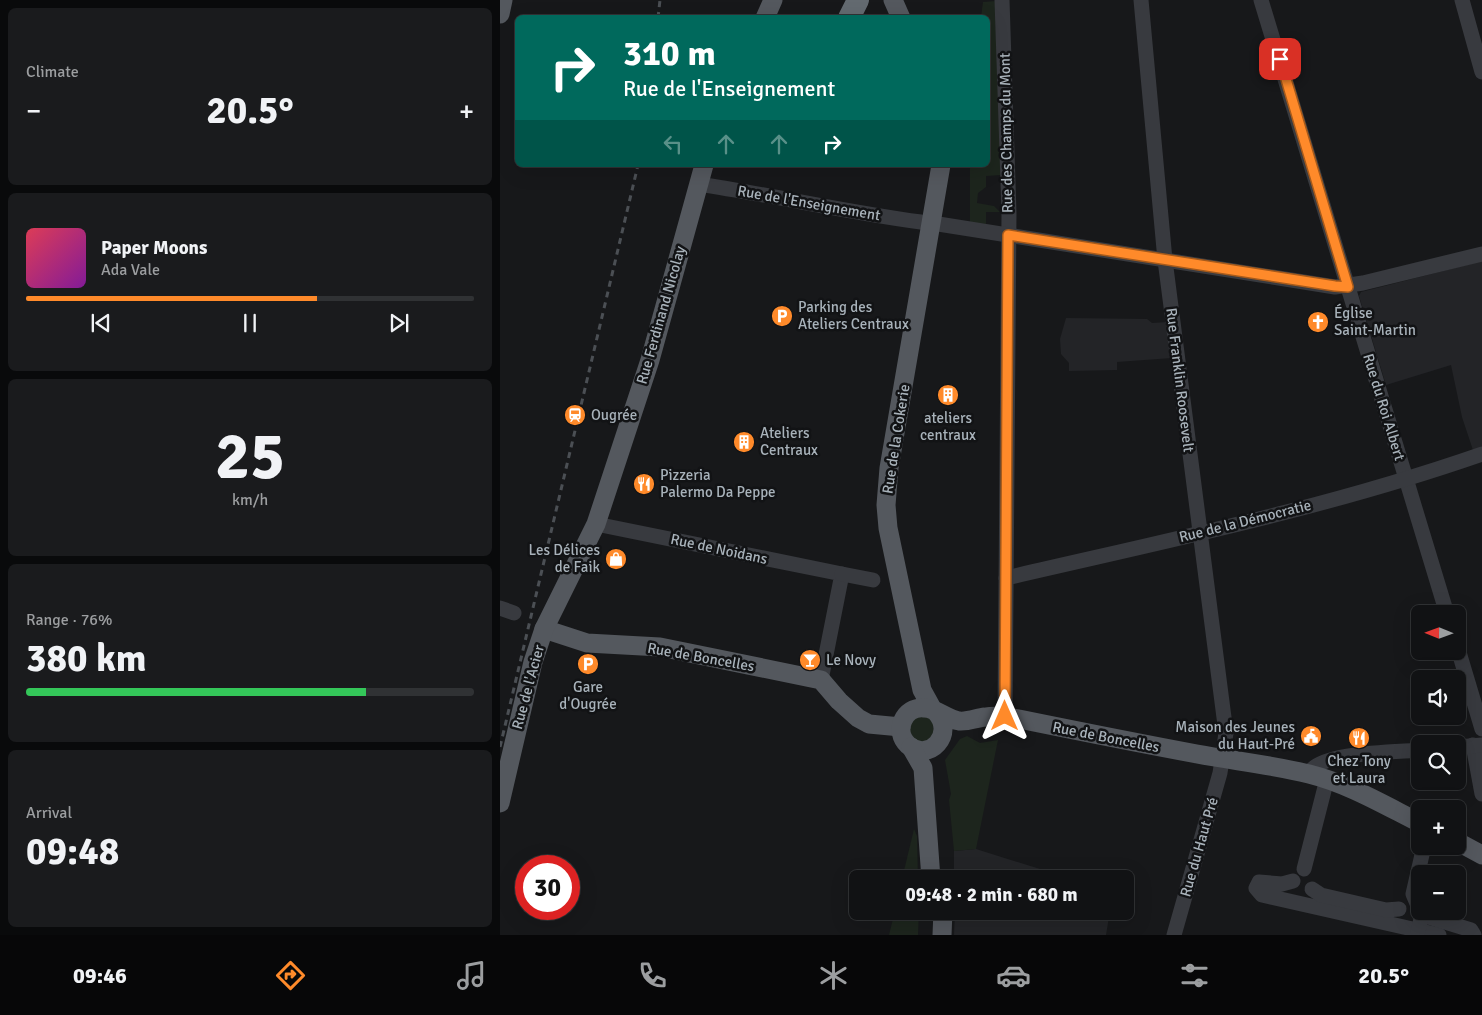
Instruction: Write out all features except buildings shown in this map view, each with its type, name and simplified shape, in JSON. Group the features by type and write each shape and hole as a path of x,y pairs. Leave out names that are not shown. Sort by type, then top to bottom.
{"main road":[{"path":"500,14 504,0"},
{"path":"766,15 773,0"},
{"path":"893,0 900,15"},
{"path":"908,0 911,15"},
{"name":"Rue Ferdinand Nicolay","path":"544,629 596,524 650,360 703,167"},
{"name":"Rue de la Cokerie","path":"928,167 926,223 889,468 886,505 888,528 922,690 934,711"},
{"name":"Rue de la Cokerie","path":"905,720 909,681 879,538 875,497 878,468 926,223 940,167"},
{"name":"Rue de Boncelles","path":"544,629 587,643 660,647 821,680 839,701 858,718 869,724 905,720 918,708 934,711 961,721 1005,716 1318,777 1363,794 1411,818"},
{"name":"Rue de l'Acier","path":"500,803 531,672 544,629"},
{"path":"934,711 944,725 933,766 941,870"},
{"path":"905,720 903,738 911,747 923,768 930,870"},
{"path":"911,747 923,750 939,741 961,721"},
{"path":"1466,846 1482,855"},
{"path":"931,920 931,935"},
{"path":"942,935 943,920"}],"street":[{"name":"Rue des Champs du Mont","path":"1002,0 1008,162 1005,716"},
{"name":"Rue Franklin Roosevelt","path":"1141,0 1165,260 1226,733 1223,758"},
{"name":"Rue du Roi Albert","path":"1261,0 1444,605"},
{"path":"1462,0 1482,72"},
{"name":"Rue de l'Enseignement","path":"698,184 760,194 796,203 1348,287 1482,254"},
{"name":"Rue de la Démocratie","path":"1006,578 1200,533 1406,480 1482,454"},
{"name":"Rue de Noidans","path":"596,524 873,580"},
{"path":"821,680 842,574"},
{"path":"1461,660 1482,730"},
{"path":"1477,745 1482,794"},
{"path":"1411,751 1357,755 1325,761 1314,766 1318,777 1304,869 1312,889 1321,895 1386,910 1418,931 1440,935"},
{"name":"Rue du Haut Pré","path":"1174,935 1223,758"},
{"path":"1287,900 1293,881 1304,869"},
{"path":"1293,881 1282,884 1262,881 1257,884 1258,892 1262,895 1308,904 1397,916"},
{"path":"1308,904 1312,889"},
{"path":"1397,916 1411,897"},
{"path":"1418,931 1421,920"},
{"path":"1438,920 1471,930 1474,935"}],"shaded area":[{"path":"996,1 1001,175 986,176 986,187 978,193 977,203 994,206 1000,212 986,212 986,224 970,223 970,167 990,167 990,15 981,15 983,2"},
{"path":"1482,261 1482,447 1473,450 1462,417 1451,365 1386,385 1359,296 1361,292"},
{"path":"1066,318 1147,319 1152,323 1168,322 1172,358 1117,362 1117,370 1069,371 1069,363 1061,354 1060,339"},
{"path":"920,714 933,719 934,737 921,743 910,736 909,723"},
{"path":"967,736 980,743 998,740 976,849 954,851 949,800 951,794 945,760 960,739"},
{"path":"914,829 917,836 918,870 904,870"},
{"path":"976,849 1043,870 954,870 954,851"},
{"path":"893,920 919,920 918,935 889,935"},
{"path":"955,920 1108,920 1106,935 954,935"}],"railway":[{"path":"658,15 660,0"},
{"path":"500,747 638,167"}],"place":[{"name":"Parking des Ateliers Centraux","path":"782,316"},
{"name":"Église Saint-Martin","path":"1318,322"},
{"name":"ateliers centraux","path":"948,395"},
{"name":"Ougrée","path":"575,415"},
{"name":"Ateliers Centraux","path":"744,442"},
{"name":"Pizzeria Palermo Da Peppe","path":"644,484"},
{"name":"Les Délices de Faik","path":"616,559"},
{"name":"Le Novy","path":"810,660"},
{"name":"Gare d'Ougrée","path":"588,664"},
{"name":"Maison des Jeunes du Haut-Pré","path":"1311,736"},
{"name":"Chez Tony et Laura","path":"1359,738"}],"route":[{"path":"1005,716 1008,235 1348,287 1280,59"}]}
